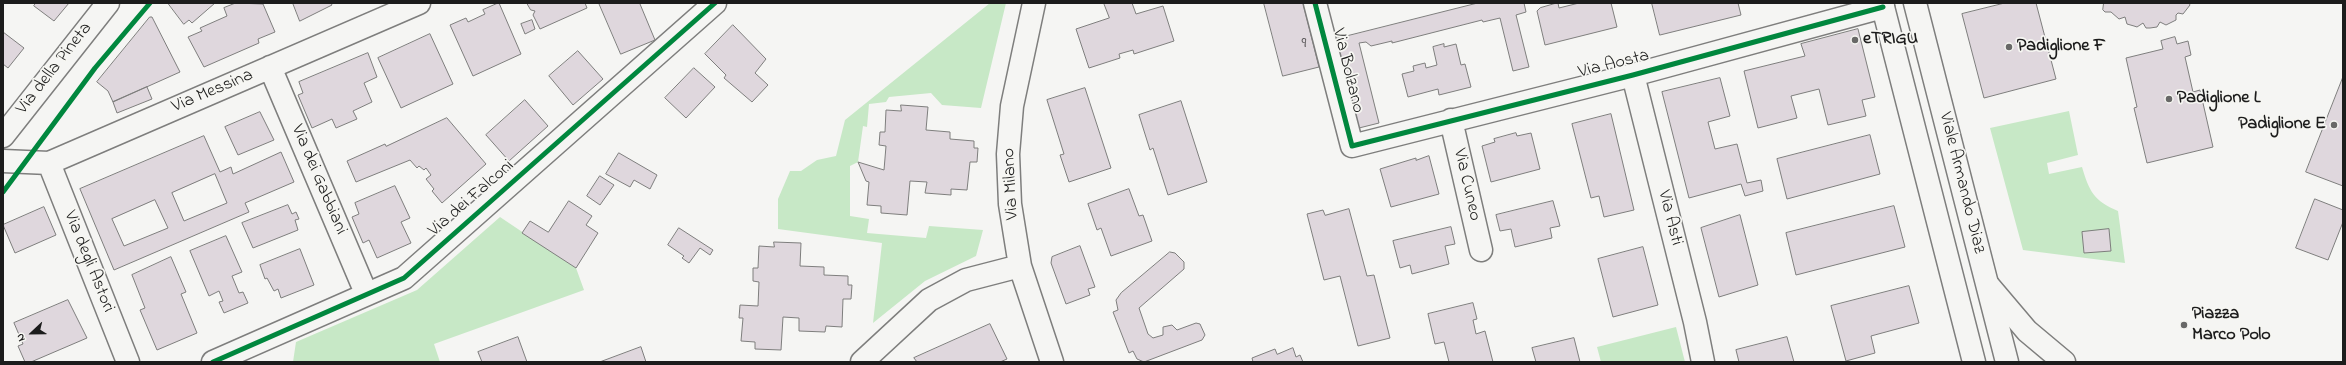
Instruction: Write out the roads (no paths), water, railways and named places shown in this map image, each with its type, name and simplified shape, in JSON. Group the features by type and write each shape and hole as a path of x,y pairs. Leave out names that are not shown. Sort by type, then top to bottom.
{"street":[{"name":"Via della Pineta","path":"3,136 108,3"},
{"name":"Via Messina","path":"3,161 49,163 418,3"},
{"name":"Via dei Falconi","path":"213,362 366,293 404,278 715,3"},
{"name":"Via Milano","path":"1034,3 1012,106 1008,154 1010,204 1020,266 1052,362"},
{"name":"Via Bolzano","path":"1315,3 1352,146"},
{"name":"Viale Armando Diaz","path":"1915,3 2007,362"},
{"name":"Via Aosta","path":"1352,146 1633,75 1882,5"},
{"name":"Viale Armando Diaz","path":"1882,5 1974,362"},
{"name":"Via dei Gabbiani","path":"270,67 366,293"},
{"name":"Via Asti","path":"1633,75 1695,322 1703,362"},
{"name":"Via Cuneo","path":"1451,120 1481,250"},
{"name":"Via degli Astori","path":"49,163 128,362"},
{"path":"862,362 929,300 966,280 1020,266"},
{"path":"1988,285 2027,331 2064,362"}],"place":[{"name":"eTRIGU","path":"1855,40"},
{"name":"Padiglione F","path":"2009,47"},
{"name":"Padiglione L","path":"2169,99"},
{"name":"Padiglione E","path":"2334,125"},
{"name":"Piazza Marco Polo","path":"2184,325"}]}
